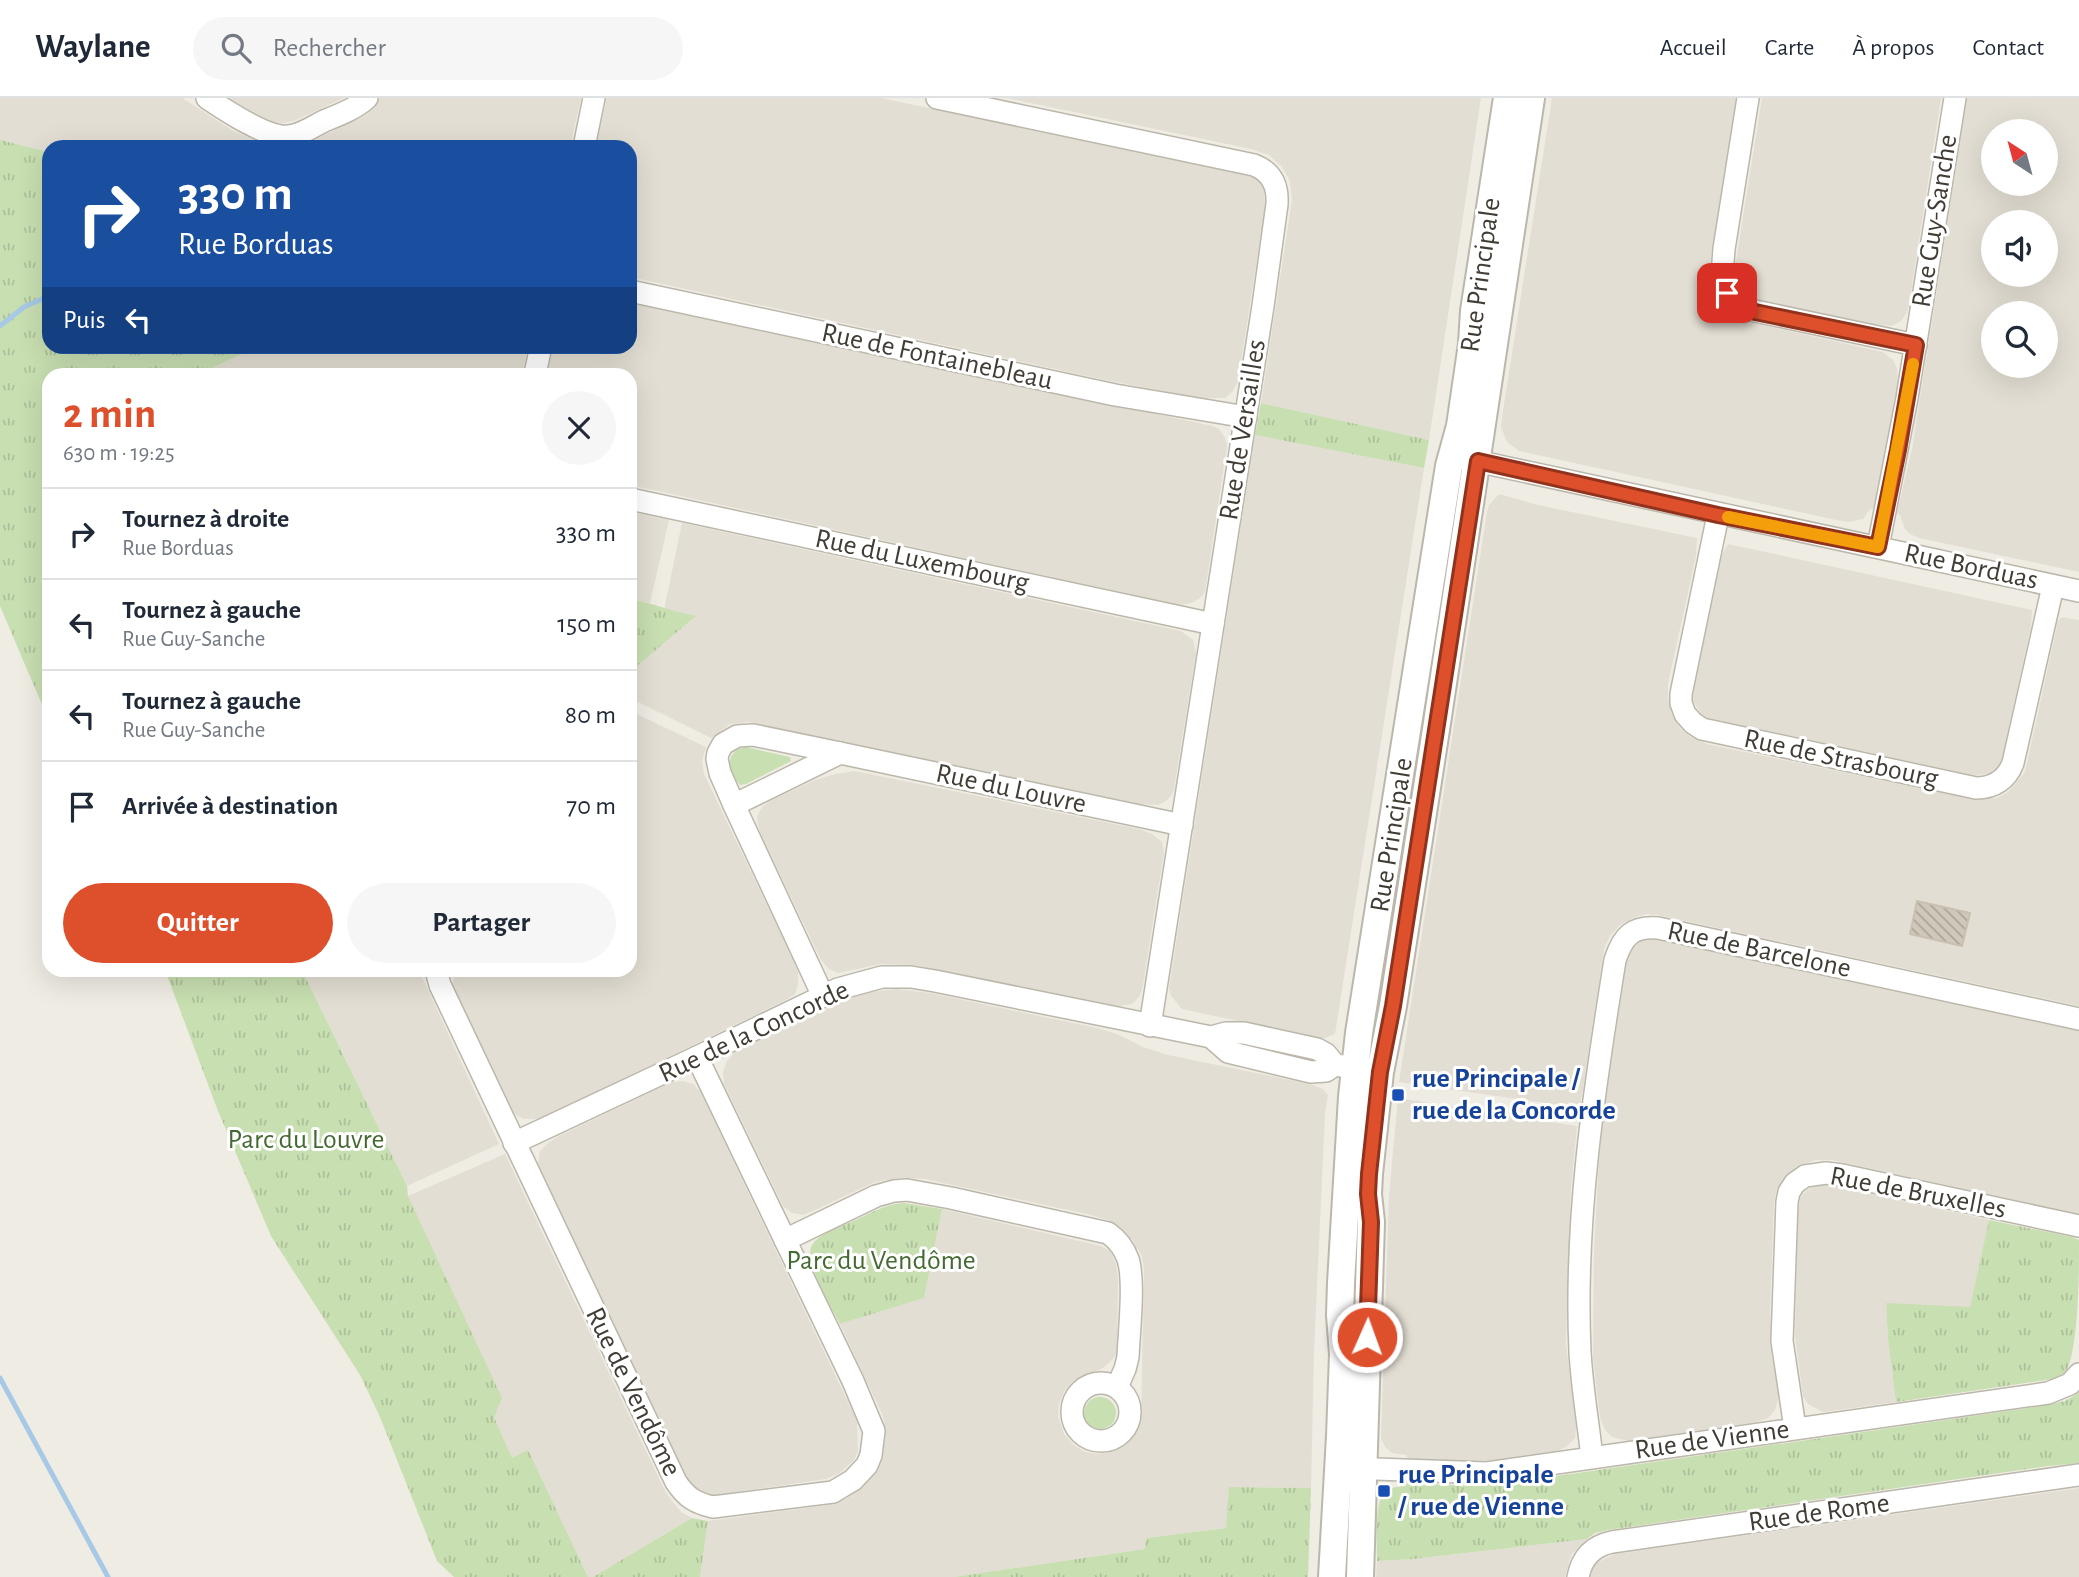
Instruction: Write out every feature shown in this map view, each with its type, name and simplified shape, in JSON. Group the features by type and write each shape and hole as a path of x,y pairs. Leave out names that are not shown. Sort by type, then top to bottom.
{"street":[{"path":"206,98 232,115 281,136 296,134 357,106 367,98"},
{"path":"585,140 594,98"},
{"name":"Rue de Versailles","path":"937,98 1229,158 1258,166 1269,174 1276,186 1278,204 1150,1026"},
{"name":"Rue Principale","path":"1332,1577 1350,1468 1371,1222 1357,1068 1452,457 1460,426 1474,311 1507,98"},
{"name":"Rue Principale","path":"1357,1068 1393,1006 1478,461 1531,98"},
{"name":"Rue Guy-Sanche","path":"1748,98 1722,267 1727,293 1735,303 1755,312 1916,345"},
{"name":"Rue Guy-Sanche","path":"1878,547 1898,450 1955,98"},
{"name":"Rue de Fontainebleau","path":"637,293 1115,395 1246,417"},
{"name":"Rue Borduas","path":"1452,457 2079,591"},
{"name":"Rue du Luxembourg","path":"637,501 1213,624"},
{"name":"Rue de Strasbourg","path":"1718,515 1681,694 1683,710 1693,723 1702,729 1976,788 1984,788 1998,782 2010,771 2016,755 2053,586"},
{"name":"Rue du Louvre","path":"823,996 720,773 718,752 723,744 737,736 753,735 1182,825"},
{"path":"734,805 840,753"},
{"name":"Rue de Barcelone","path":"1592,1457 1580,1352 1584,1178 1615,960 1628,935 1640,928 1658,928 2079,1019"},
{"name":"Rue de Vendôme","path":"438,977 514,1143 685,1496 696,1503 713,1507 833,1492 860,1474 871,1455 874,1432 697,1057"},
{"name":"Rue de la Concorde","path":"514,1143 823,996 883,977 911,977 1211,1037 1226,1033 1244,1033 1317,1049 1357,1068"},
{"name":"Rue de Bruxelles","path":"1795,1428 1783,1341 1787,1202 1795,1183 1805,1176 1826,1173 1842,1175 2079,1226"},
{"path":"785,1240 876,1196 907,1190 1108,1233 1124,1249 1131,1273 1128,1357 1117,1387"},
{"name":"Rue de Vienne","path":"1350,1468 1487,1473 2048,1393 2070,1384 2079,1374"},
{"name":"Rue Principale","path":"1350,1468 1360,1577"},
{"name":"Rue de Rome","path":"1578,1577 1581,1564 1594,1549 1612,1542 2079,1475"}],"shaded area":[{"path":"0,98 182,98 232,130 254,140 42,140 42,150 0,140"},
{"path":"229,98 344,98 284,123 273,122"},
{"path":"380,98 581,98 572,140 314,140 364,116 374,108"},
{"path":"607,98 881,98 1258,179 1264,187 1265,208 1238,382 1225,398 1199,398 637,279 637,140 598,140"},
{"path":"1007,98 1481,98 1429,440 1261,403 1292,200 1290,181 1282,167 1269,155"},
{"path":"1552,98 1736,98 1709,282 1719,306 1740,320 1883,352 1893,360 1898,379 1887,444 1874,508 1870,509 1863,519 1849,522 1836,520 1519,451 1507,442 1501,427 1502,417"},
{"path":"1762,98 1941,98 1909,305 1901,321 1892,326 1873,324 1749,298 1741,293 1734,278 1735,267"},
{"path":"1967,98 2079,98 2079,572 1919,538 1905,529 1897,513 1912,449"},
{"path":"637,304 1213,426 1225,437 1227,446 1205,592 1199,599 1180,605 637,487 637,368 548,368 551,354 637,354"},
{"path":"242,354 526,354 523,368 212,368"},
{"path":"1255,435 1424,468 1335,1034 1326,1038 1182,1009 1171,996 1169,988"},
{"path":"1499,494 1538,505 1697,538 1696,556 1668,684 1668,698 1672,714 1680,728 1691,737 1707,744 1976,800 1997,798 2008,792 2025,772 2058,621 2062,617 2079,620 2079,1006 1646,914 1621,924 1610,936 1604,949 1580,1108 1399,1082 1487,512 1489,505"},
{"path":"637,513 669,520 650,603 637,600"},
{"path":"682,523 1181,631 1193,640 1196,653 1174,789 1166,801 1158,805 1136,804 749,722 730,724 711,738 637,701 637,666 695,617 664,610"},
{"path":"1728,544 2032,610 2031,626 2001,762 1997,768 1990,774 1972,775 1708,718 1701,714 1692,699 1693,689 1722,555"},
{"path":"637,714 706,747 702,761 704,774 793,959 798,973 795,994 548,1115 524,1119 516,1115 510,1107 453,986 454,977 637,977"},
{"path":"855,771 1139,829 1152,834 1162,842 1164,852 1140,996 1132,1004 1114,1007 915,965 881,964 838,973 829,969 821,960 761,835 757,816 763,806 772,800 815,780"},
{"path":"1652,939 2079,1031 2079,1214 1832,1160 1815,1160 1800,1166 1787,1175 1777,1189 1774,1203 1770,1312 1771,1352 1778,1386 1775,1410 1768,1418 1757,1422 1628,1441 1612,1437 1605,1430 1600,1417 1593,1358 1594,1250 1599,1162 1627,958 1641,941"},
{"path":"305,977 422,977 499,1144 407,1186"},
{"path":"896,989 930,993 1097,1028 1168,1055 1310,1084 1323,1089 1328,1095 1314,1352 1311,1488 1230,1487 1226,1528 1146,1538 1145,1549 954,1577 700,1577 708,1521 828,1505 846,1499 863,1487 877,1471 886,1434 883,1416 840,1324 924,1298 942,1209 1101,1246 1110,1251 1116,1263 1118,1279 1117,1353 1103,1368 1074,1381 1064,1392 1058,1416 1064,1434 1074,1445 1085,1452 1099,1454 1126,1445 1141,1421 1142,1256 1122,1229 1108,1220 925,1179 900,1178 875,1182 804,1215 792,1213 783,1206 724,1084 723,1072 727,1061 736,1051 848,999 870,992"},
{"path":"672,1082 693,1084 701,1093 857,1421 858,1451 854,1460 840,1473 826,1479 714,1495 695,1489 689,1482 542,1176 538,1163 540,1151 548,1143"},
{"path":"1398,1098 1577,1126 1571,1188 1566,1343 1576,1427 1575,1438 1557,1452 1494,1461 1408,1459 1406,1455 1392,1453 1385,1447 1381,1438 1389,1196"},
{"path":"505,1154 666,1493 681,1512 692,1518 593,1577 588,1577 528,1451 512,1459 408,1196"},
{"path":"1825,1184 1989,1220 1970,1308 1886,1304 1896,1402 1823,1412 1808,1404 1803,1396 1795,1335 1798,1210 1800,1198 1806,1191"},
{"path":"2079,1488 2079,1577 1590,1577 1596,1563 1615,1554"},
{"path":"1587,1539 1571,1555 1565,1577 1376,1577 1377,1561"}],"green space":[{"path":"0,140 42,150 42,354 242,354 212,368 42,368 42,705 0,606"},
{"path":"1261,403 1429,440 1424,468 1255,435"},
{"path":"637,601 696,616 637,666"},
{"path":"746,747 790,757 791,761 740,785 732,774 730,763 734,753"},
{"name":"Parc du Louvre","path":"168,977 305,977 407,1186 408,1196 502,1398 494,1417 512,1458 528,1450 588,1577 454,1577 437,1561 380,1417 360,1375 271,1236 218,1111"},
{"name":"Parc du Vendôme","path":"904,1203 942,1209 924,1298 840,1324 811,1262 812,1245 834,1229 883,1208"},
{"path":"1989,1220 2079,1240 2076,1328 2066,1371 2052,1379 1896,1402 1886,1303 1970,1307"},
{"path":"2079,1393 2079,1463 1608,1530 1595,1533 1587,1539 1377,1561 1377,1525 1381,1498 1388,1490 1405,1486 1407,1483 1478,1486 1509,1483 2035,1407 2065,1401"},
{"path":"1100,1397 1111,1402 1116,1413 1111,1424 1100,1429 1089,1424 1084,1413 1089,1402"},
{"path":"1229,1487 1311,1488 1308,1577 954,1577 1145,1549 1146,1538 1226,1528"},
{"path":"692,1518 708,1521 700,1577 593,1577"}],"building":[{"path":"1917,901 1970,913 1962,946 1910,934"}],"waterway":[{"path":"0,326 24,307 42,299"},
{"path":"0,1378 108,1577"}],"slow traffic":[{"path":"1728,517 1878,547 1913,364"}],"place":[{"name":"rue Principale / rue de la Concorde","path":"1398,1095"},
{"name":"rue Principale / rue de Vienne","path":"1384,1491"}],"route":[{"path":"1367,1337 1371,1222 1368,1194 1380,1072 1393,1006 1478,461 1718,515 1878,547 1916,345 1755,312 1735,303 1727,293"}]}
